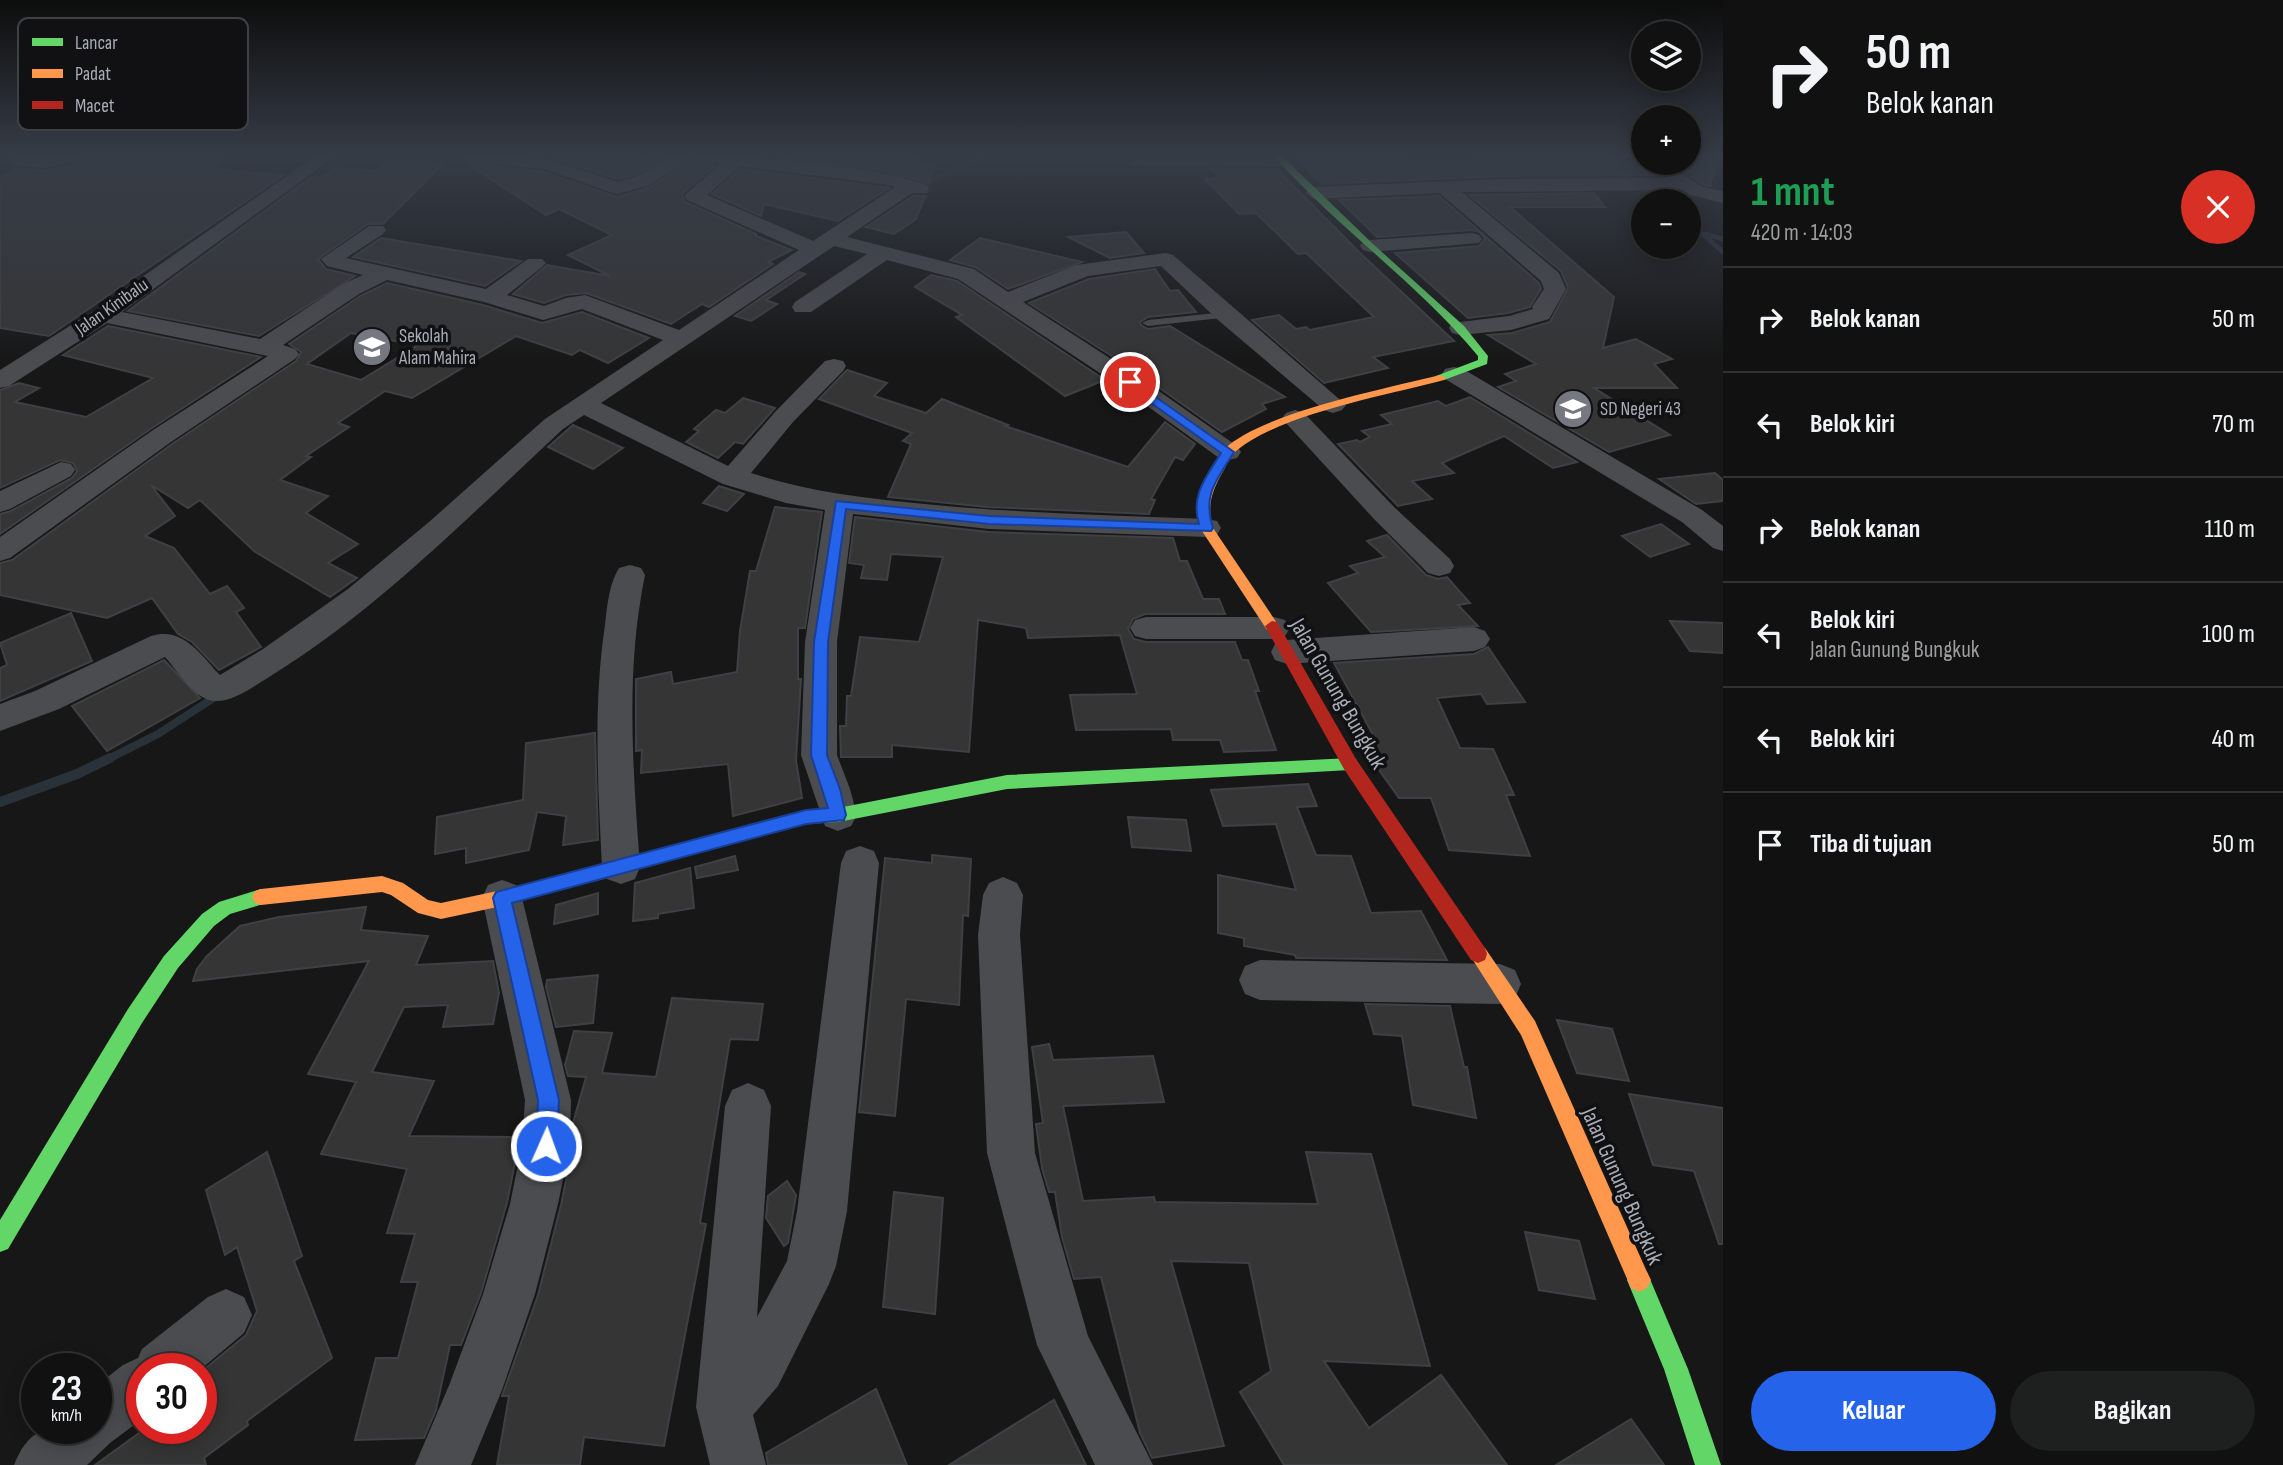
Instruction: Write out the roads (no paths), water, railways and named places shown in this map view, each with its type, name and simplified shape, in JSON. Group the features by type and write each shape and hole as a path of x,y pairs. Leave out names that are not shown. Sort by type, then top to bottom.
{"street":[{"name":"Jalan Kinibalu","path":"0,381 103,315 229,225"},
{"path":"780,225 828,242 966,274 1228,452"},
{"path":"0,718 47,700 162,644 175,647 212,688 232,684 343,609 554,424 586,406 679,338 854,225"},
{"name":"Jalan Gunung Bungkuk","path":"1348,225 1460,328 1483,356 1483,362 1454,374 1333,405 1266,429 1228,452 1204,491 1201,511 1207,528 1281,640 1350,764 1528,1028 1628,1253 1676,1369 1708,1465"},
{"path":"1460,328 1511,323 1542,310 1555,289 1551,278 1489,225"},
{"path":"376,230 331,259 334,262 490,297 542,313 552,313 578,301 585,302 679,338"},
{"path":"1370,246 1472,239"},
{"path":"1150,241 1226,315 1333,405"},
{"path":"803,307 883,253"},
{"path":"1008,300 1084,270 1166,259"},
{"path":"490,297 535,263"},
{"path":"264,347 351,289 384,273"},
{"path":"0,551 162,436 286,356 286,353 264,347 103,315"},
{"path":"733,478 784,416 834,366"},
{"path":"1454,374 1692,516 1723,541"},
{"path":"586,406 733,478 786,494 840,504 989,520 1207,528"},
{"path":"1295,418 1438,566"},
{"path":"0,503 61,470"},
{"path":"838,815 832,789 819,755 821,642 840,504"},
{"path":"621,867 616,771 616,673 620,609 630,575"},
{"path":"1146,628 1281,640 1403,642 1474,639"},
{"path":"0,1241 138,1011 191,936 225,908 247,900 382,884 397,889 424,907 441,911 502,898 806,817 838,815 1007,782 1350,764"},
{"path":"724,1407 759,1367 811,1266 822,1211 860,863"},
{"path":"1003,895 999,936 1011,1153 1064,1345 1125,1465"},
{"path":"443,1465 475,1390 509,1294 534,1204 546,1146 548,1100 502,898"},
{"path":"1260,980 1500,984"},
{"path":"738,1465 724,1407 748,1106"},
{"path":"179,1353 226,1315"},
{"path":"112,1408 126,1397"},
{"path":"43,1465 69,1444"}],"lane":[{"path":"1149,323 1226,315"}],"waterway":[{"path":"1701,233 1723,252"},
{"path":"1705,234 1723,239"},
{"path":"110,758 158,734 212,699"},
{"path":"0,802 77,774 110,758"},
{"path":"106,760 110,758"}],"place":[{"name":"Sekolah Alam Mahira","path":"372,347"},
{"name":"SD Negeri 43","path":"1573,409"}]}
